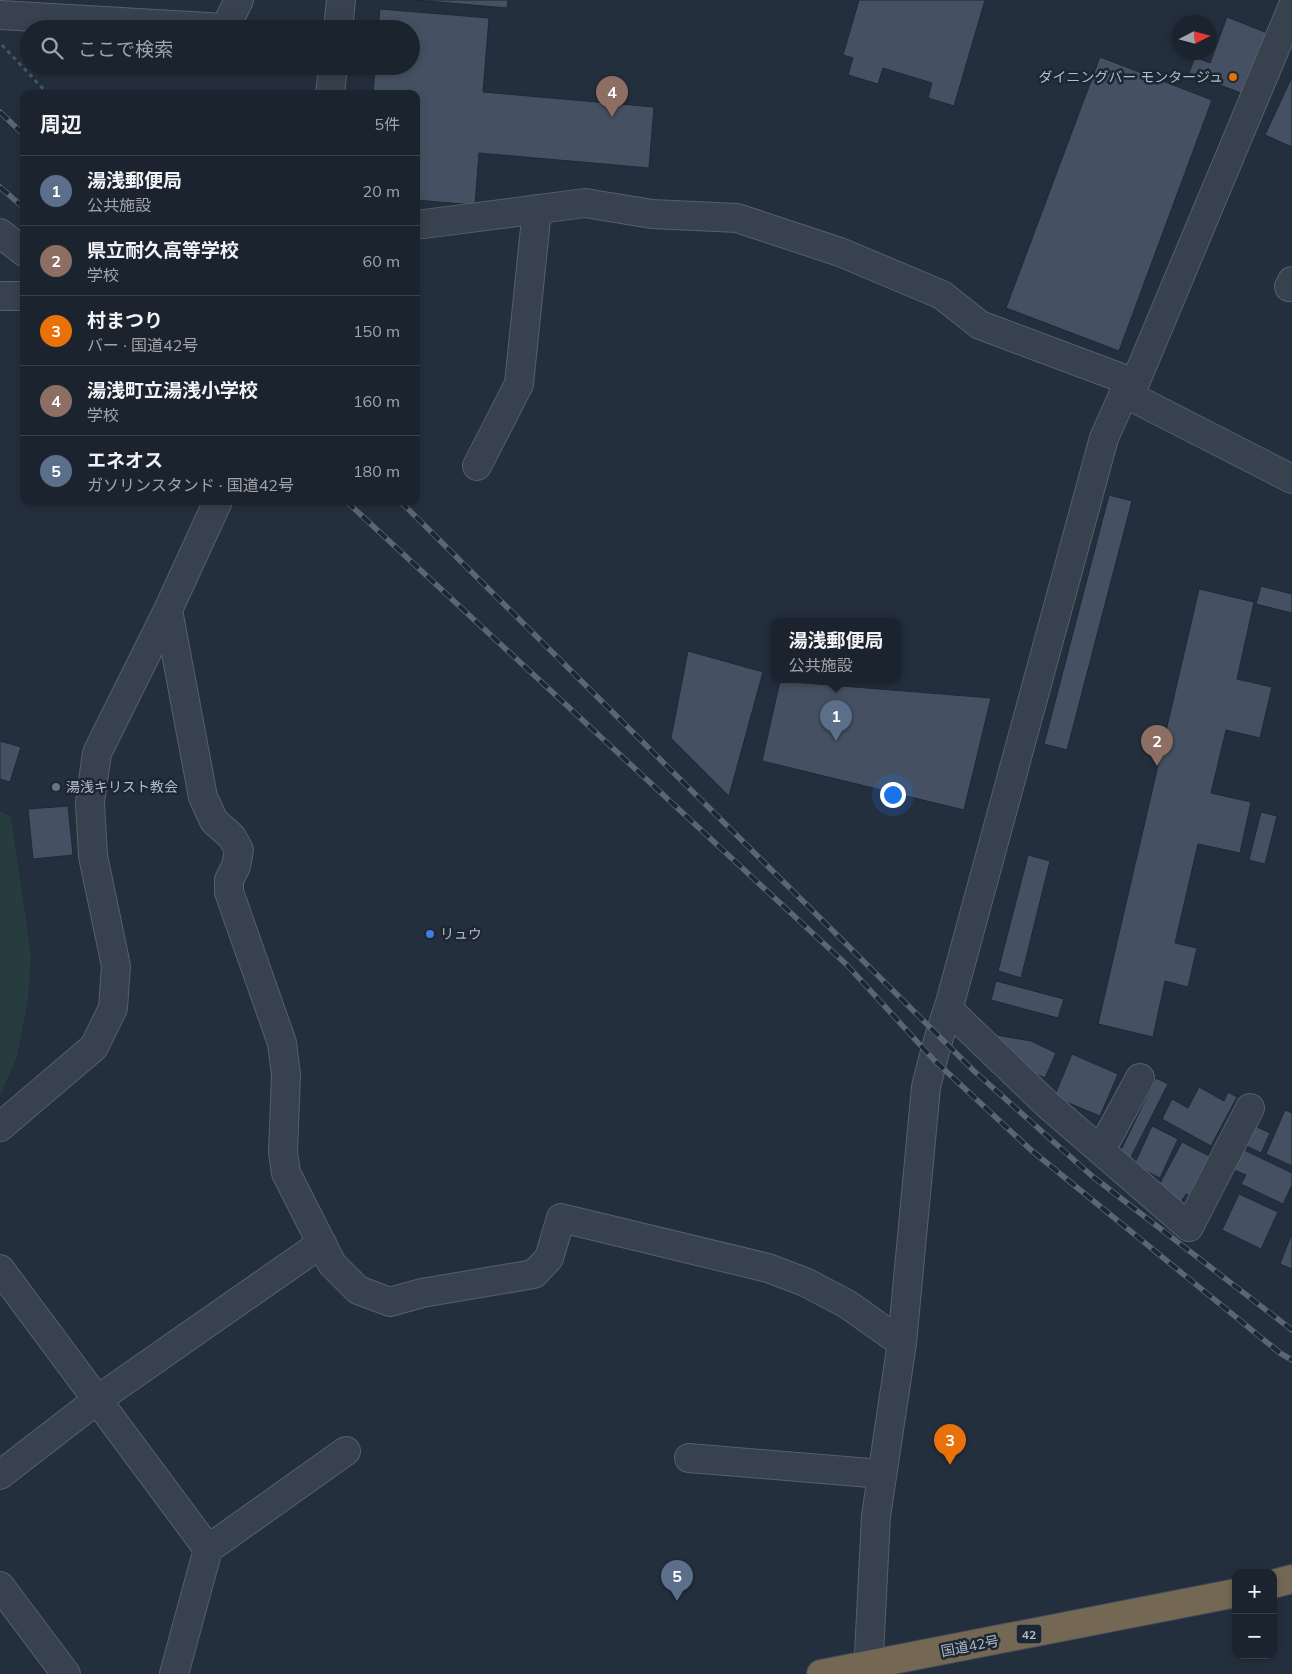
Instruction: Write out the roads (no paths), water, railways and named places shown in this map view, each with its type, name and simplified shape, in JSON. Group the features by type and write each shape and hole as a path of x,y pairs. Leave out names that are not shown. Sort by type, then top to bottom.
{"highway":[{"path":"1277,1583 1292,1579"},
{"name":"国道42号","path":"821,1674 868,1670 1232,1594"}],"street":[{"path":"229,20 239,0"},
{"path":"339,20 341,0"},
{"path":"868,1670 876,1516 902,1343 926,1087 938,1037 948,1009 1104,438 1129,388 1292,8"},
{"path":"0,15 87,20"},
{"path":"330,90 332,75"},
{"path":"420,224 585,203 652,214 737,218 848,256 942,295 980,326 1129,388 1292,479"},
{"path":"477,466 519,384 537,209"},
{"path":"0,233 20,249"},
{"path":"0,296 20,296"},
{"path":"0,1127 94,1047 114,1008 116,966 93,856 90,802 97,752 168,610 216,505"},
{"path":"168,610 203,798 214,821 232,837 239,850 236,866 229,880 229,892 282,1043 286,1075 283,1152 286,1173 332,1264 358,1290 390,1302 422,1293 534,1274 550,1258 561,1218 768,1268 805,1282 847,1304 902,1343"},
{"path":"948,1009 1049,1106 1189,1228 1250,1108"},
{"path":"1101,1150 1140,1078"},
{"path":"0,1475 98,1400 322,1243"},
{"path":"0,1269 208,1549"},
{"path":"174,1674 208,1549 346,1451"},
{"path":"689,1458 882,1474"},
{"path":"0,1586 66,1674"}],"railway":[{"path":"0,112 20,131"},
{"path":"0,187 20,204"},
{"path":"350,505 847,965 933,1059 1031,1150 1280,1353 1292,1360"},
{"path":"404,505 974,1071 1092,1176 1292,1330"}],"place":[{"name":"ダイニングバー モンタージュ","path":"1233,77"},
{"name":"湯浅町立湯浅小学校","path":"612,117"},
{"name":"湯浅郵便局","path":"836,741"},
{"name":"県立耐久高等学校","path":"1157,766"},
{"name":"湯浅キリスト教会","path":"56,787"},
{"name":"リュウ","path":"430,934"},
{"name":"村まつり","path":"950,1465"},
{"name":"エネオス","path":"677,1601"}]}
